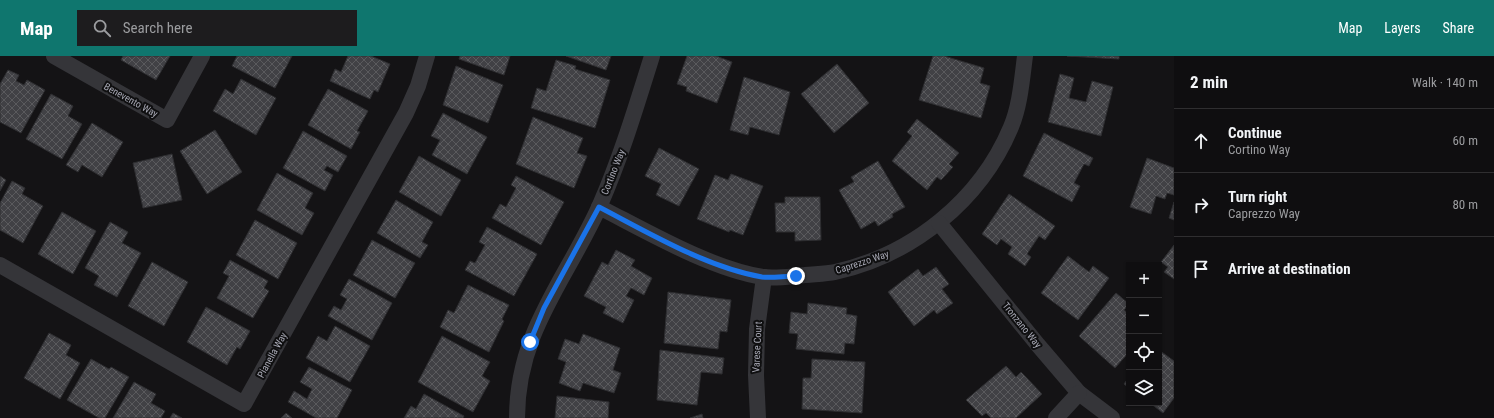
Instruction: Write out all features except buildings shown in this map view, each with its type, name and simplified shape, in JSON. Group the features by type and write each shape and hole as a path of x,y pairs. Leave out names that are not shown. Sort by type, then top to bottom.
{"street":[{"name":"Benevento Way","path":"54,56 167,120 202,56"},
{"name":"Pianella Way","path":"0,265 244,404 406,113 418,86 427,56"},
{"name":"Cortino Way","path":"517,418 517,404 522,367 530,342 544,308 599,207 619,160 652,56"},
{"name":"Caprezzo Way","path":"599,207 708,260 739,271 764,277 834,272 887,256 940,223 960,204 981,178 1012,127 1020,90 1025,56"},
{"name":"Tronzano Way","path":"940,223 1038,345 1079,393 1112,418"},
{"name":"Varese Court","path":"758,418 756,375 757,329 764,277"},
{"path":"1056,418 1079,393"}],"route":[{"path":"530,342 544,308 599,207 708,260 739,271 764,277 796,276"}]}
